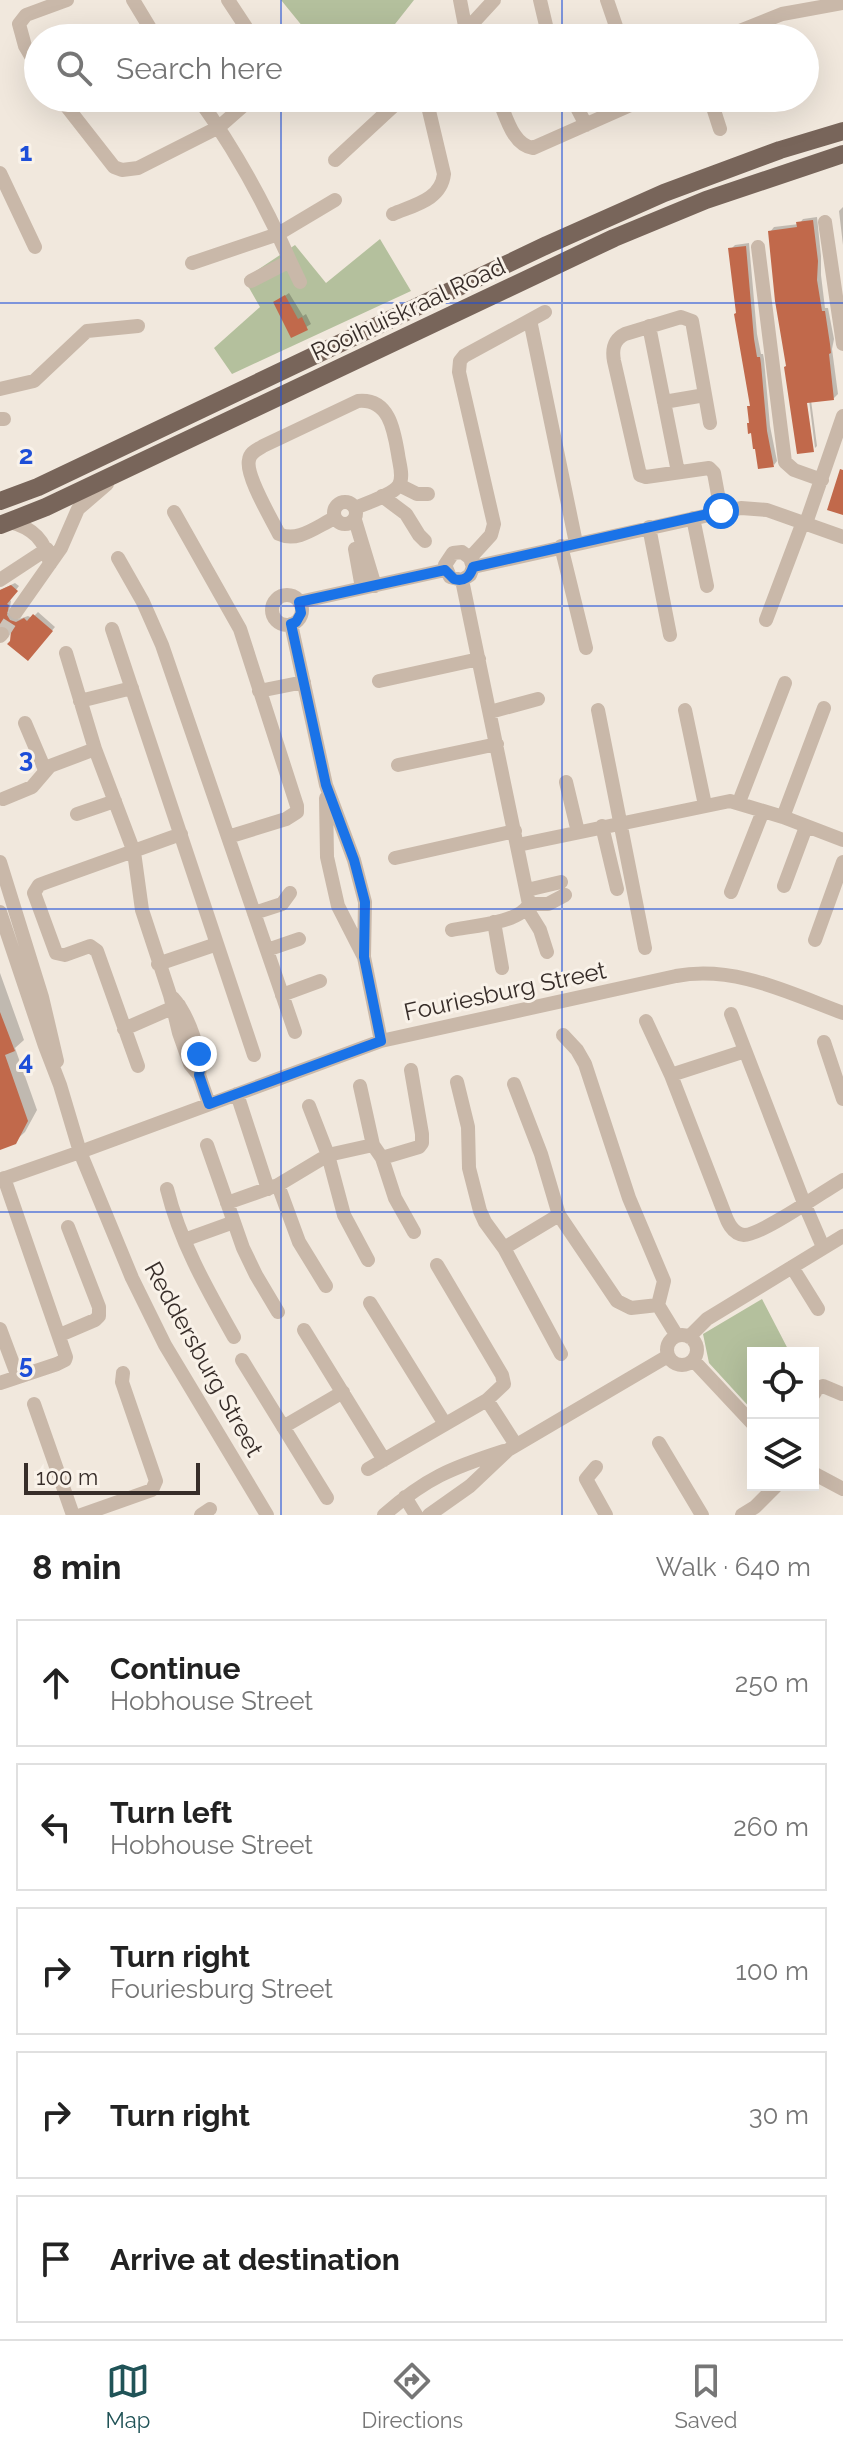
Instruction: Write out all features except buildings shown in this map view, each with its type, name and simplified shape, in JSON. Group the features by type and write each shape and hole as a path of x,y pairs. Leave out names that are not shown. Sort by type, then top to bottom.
{"main road":[{"name":"Rooihuiskraal Road","path":"0,501 38,487 547,245 664,193 780,150 843,131"},
{"name":"Rooihuiskraal Road","path":"5,524 614,238 706,200 843,154"}],"street":[{"path":"24,42 19,24 26,15 67,0"},
{"path":"133,0 148,24"},
{"path":"228,0 244,24"},
{"path":"460,0 466,24"},
{"path":"475,24 494,0"},
{"path":"540,0 546,24"},
{"path":"607,0 615,24"},
{"path":"770,0 774,17"},
{"path":"757,24 774,17 843,3"},
{"path":"71,112 114,167 122,170 138,168 219,127 236,112"},
{"path":"208,112 278,234 300,282"},
{"path":"335,160 388,112"},
{"path":"393,214 430,198 438,193 443,184 444,174 429,112"},
{"path":"504,112 516,137 526,147 540,146 614,112"},
{"path":"579,112 586,125"},
{"path":"715,112 720,129"},
{"path":"2,180 35,247"},
{"path":"192,263 278,234 335,200"},
{"path":"825,222 843,344"},
{"path":"758,247 785,462 794,470 822,480"},
{"path":"251,281 290,261"},
{"path":"445,570 454,579 462,580 470,575 471,563 491,535 494,524 459,372 460,361 545,312"},
{"path":"710,423 692,321 681,317 617,339 613,349 614,361 640,475 646,477 706,467 712,470 721,511"},
{"path":"530,320 586,648"},
{"path":"0,389 34,381 87,331 138,326"},
{"path":"649,326 678,472"},
{"path":"664,402 705,395"},
{"path":"367,400 379,405 393,426 401,475 399,485 348,517 299,536 286,537 279,534 250,472 249,460 252,452 358,401 367,400"},
{"path":"766,620 822,480 843,416"},
{"path":"0,580 48,556 66,540 78,509 126,469"},
{"path":"399,485 417,494 428,494"},
{"path":"382,496 406,514 425,541"},
{"path":"471,563 753,507 843,537"},
{"path":"174,512 235,618 297,806 297,812 286,819 228,837"},
{"path":"348,517 368,587"},
{"path":"693,518 707,586"},
{"path":"5,524 30,529 48,556"},
{"path":"649,527 670,635"},
{"path":"445,570 446,560 453,553 462,552 471,563"},
{"path":"16,612 48,556"},
{"path":"118,558 143,602 162,645 295,1032"},
{"path":"299,602 445,570"},
{"path":"462,580 528,901 547,952"},
{"path":"285,595 299,602 301,613 296,622 281,623 276,619 272,610 276,599 285,595"},
{"path":"291,624 326,785 354,860 365,902 364,957 381,1041"},
{"path":"112,629 254,1055"},
{"path":"66,653 95,749 134,852 142,910 158,964 189,1043 191,1066 199,1075 209,1104"},
{"path":"379,681 479,659"},
{"path":"259,691 304,682"},
{"path":"739,802 785,683"},
{"path":"80,701 132,688"},
{"path":"490,712 538,699"},
{"path":"783,817 824,708"},
{"path":"598,710 617,889"},
{"path":"685,710 705,805"},
{"path":"25,723 45,770"},
{"path":"398,765 497,744"},
{"path":"3,799 32,787 50,766 95,749"},
{"path":"566,782 578,832"},
{"path":"326,785 328,864 338,906 364,957"},
{"path":"77,814 115,801"},
{"path":"419,843 516,832 578,832 730,801 843,840"},
{"path":"731,892 763,811"},
{"path":"611,824 632,922"},
{"path":"611,824 645,948"},
{"path":"784,886 806,827"},
{"path":"395,858 516,832"},
{"path":"138,1066 97,951 90,946 65,955 56,953 34,893 39,885 181,834"},
{"path":"815,940 843,862"},
{"name":"Reddersburg Street","path":"1,868 42,997 60,1085"},
{"path":"452,930 514,917 528,901 563,888"},
{"path":"254,913 282,904 290,893"},
{"path":"338,906 365,902"},
{"name":"Reddersburg Street","path":"0,912 80,1152 132,1278 158,1331 267,1515"},
{"path":"494,922 502,968"},
{"path":"267,950 299,939"},
{"path":"158,964 217,944"},
{"name":"Fouriesburg Street","path":"2,1179 381,1041 704,972 749,978 843,1013"},
{"path":"282,995 320,981"},
{"path":"124,1029 173,1002"},
{"path":"731,1014 823,1247"},
{"path":"646,1021 671,1075 732,1229 740,1234 765,1227 843,1180"},
{"path":"563,1035 585,1064 629,1198 660,1268 665,1286 658,1305"},
{"path":"824,1042 843,1099"},
{"path":"671,1075 745,1051"},
{"path":"382,1158 415,1149 422,1143 411,1070"},
{"path":"457,1082 468,1127 468,1160 480,1211 504,1248 561,1354"},
{"path":"514,1084 541,1154 559,1215 617,1301 631,1308 658,1305"},
{"path":"360,1086 373,1145 382,1158 395,1198 414,1232"},
{"path":"237,1094 273,1187 299,1242 326,1286"},
{"path":"309,1106 328,1155 347,1223 368,1260"},
{"path":"207,1145 250,1263 278,1312"},
{"path":"227,1203 273,1187 328,1155 373,1145"},
{"path":"0,1383 65,1360 66,1355 7,1208 2,1179"},
{"path":"167,1189 177,1226 234,1337"},
{"path":"504,1248 559,1215"},
{"path":"184,1240 234,1222"},
{"path":"60,1335 99,1316 99,1307 68,1227"},
{"path":"668,1356 668,1346 707,1319 823,1247 841,1242"},
{"path":"368,1469 487,1400 503,1386 503,1378 437,1265"},
{"path":"792,1267 818,1309"},
{"path":"370,1303 445,1424"},
{"path":"658,1305 697,1348 694,1361 685,1366 668,1356"},
{"path":"0,1329 18,1377"},
{"path":"304,1330 384,1460"},
{"path":"429,1515 470,1486 512,1448 668,1356"},
{"path":"242,1360 327,1498"},
{"path":"694,1361 748,1419"},
{"path":"81,1515 152,1490 155,1486 156,1481 122,1382 123,1373"},
{"path":"819,1388 823,1386 842,1394"},
{"path":"283,1427 343,1392"},
{"path":"487,1400 512,1448"},
{"path":"34,1404 73,1515"},
{"path":"702,1515 665,1446 711,1515"},
{"path":"384,1515 427,1481 456,1466 512,1448"},
{"path":"596,1467 586,1479 606,1515"},
{"path":"819,1476 843,1489"},
{"path":"751,1513 771,1491"},
{"path":"405,1497 416,1515"}],"green space":[{"path":"281,0 414,0 395,24 301,24"},
{"path":"380,239 411,291 232,374 214,348 260,307 244,279 295,245 326,283"},
{"path":"762,1299 787,1347 747,1347 747,1404 709,1363 703,1334"}],"tunnel":[{"path":"2,634 16,612"}],"route":[{"path":"199,1054 199,1075 209,1104 381,1041 364,957 365,902 354,860 326,785 291,624 301,613 299,602 445,570 454,579 462,580 470,575 473,567 721,511"}]}
